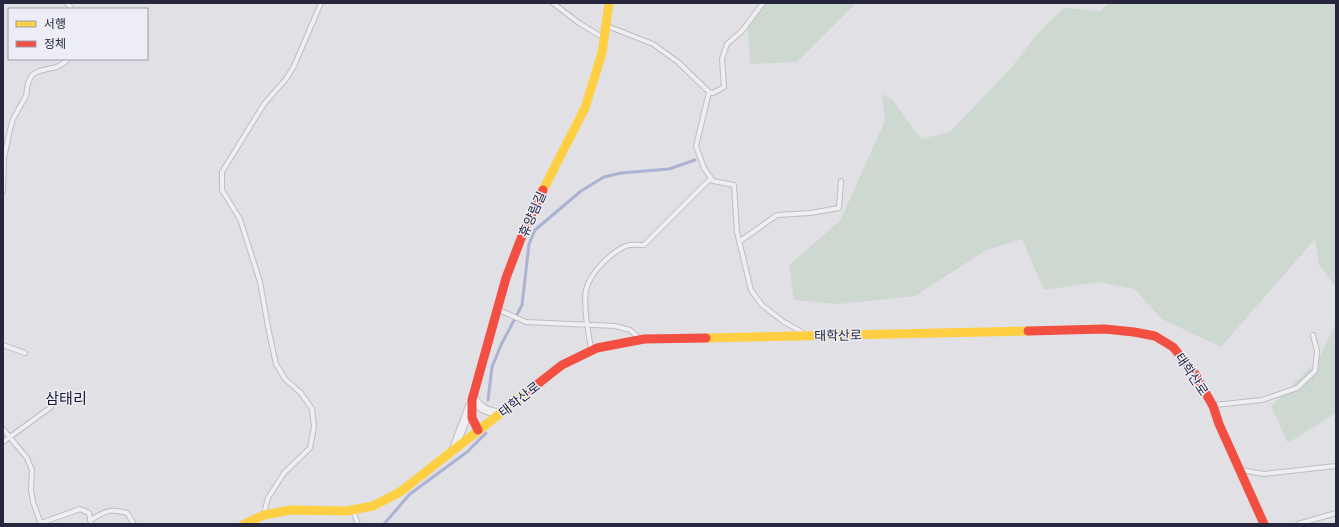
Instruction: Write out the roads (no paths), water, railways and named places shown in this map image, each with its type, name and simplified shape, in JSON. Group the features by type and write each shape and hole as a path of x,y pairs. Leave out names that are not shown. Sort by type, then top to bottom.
{"street":[{"name":"휴양림길","path":"478,430 472,418 473,397 506,278 525,228 545,185 585,108 602,53 609,3"},
{"name":"태학산로","path":"244,524 264,515 291,510 346,511 373,506 400,492 562,365 597,348 641,340 1089,329 1134,332 1155,336 1173,347 1195,374 1213,406 1264,524"},
{"path":"473,397 479,407 499,414"},
{"path":"454,449 473,397"}],"lane":[{"path":"264,515 268,498 284,473 310,448 314,427 312,409 301,393 285,379 276,364 260,282 240,220 222,190 222,172 264,104 286,80 294,66 321,3"},
{"path":"553,3 579,23 604,38"},
{"path":"606,26 652,44 678,62 709,92 713,93 724,87 722,59 727,44 742,31 763,3"},
{"path":"3,191 4,158 10,130 13,118 26,96 28,83 32,75 39,71 57,67 67,60"},
{"path":"709,92 696,146 704,168 710,178 713,181 734,185 737,232 751,290 762,305 784,322 809,336"},
{"path":"591,351 587,324 586,290 596,270 611,255 627,245 644,245 710,178"},
{"path":"739,242 777,215 810,213 839,208 841,181"},
{"path":"497,309 526,322 615,326 630,330 641,340"},
{"path":"1213,406 1262,400 1297,388 1315,371 1317,351 1313,335"},
{"path":"3,345 25,353"},
{"path":"3,442 9,436 51,407"},
{"path":"3,429 27,458 32,470 31,490 33,502 41,524 80,509 89,513 91,522 108,510 117,510 128,513 134,524"},
{"path":"1241,470 1264,474 1336,466"},
{"path":"352,510 358,524"},
{"path":"1298,524 1336,513"}],"waterway":[{"path":"488,400 492,367 501,345 522,305 529,244 535,230 581,191 604,177 621,173 669,169 695,160"},
{"path":"384,524 410,494 467,452 486,433"}],"district":[{"name":"삼태리","path":"66,398"}]}
